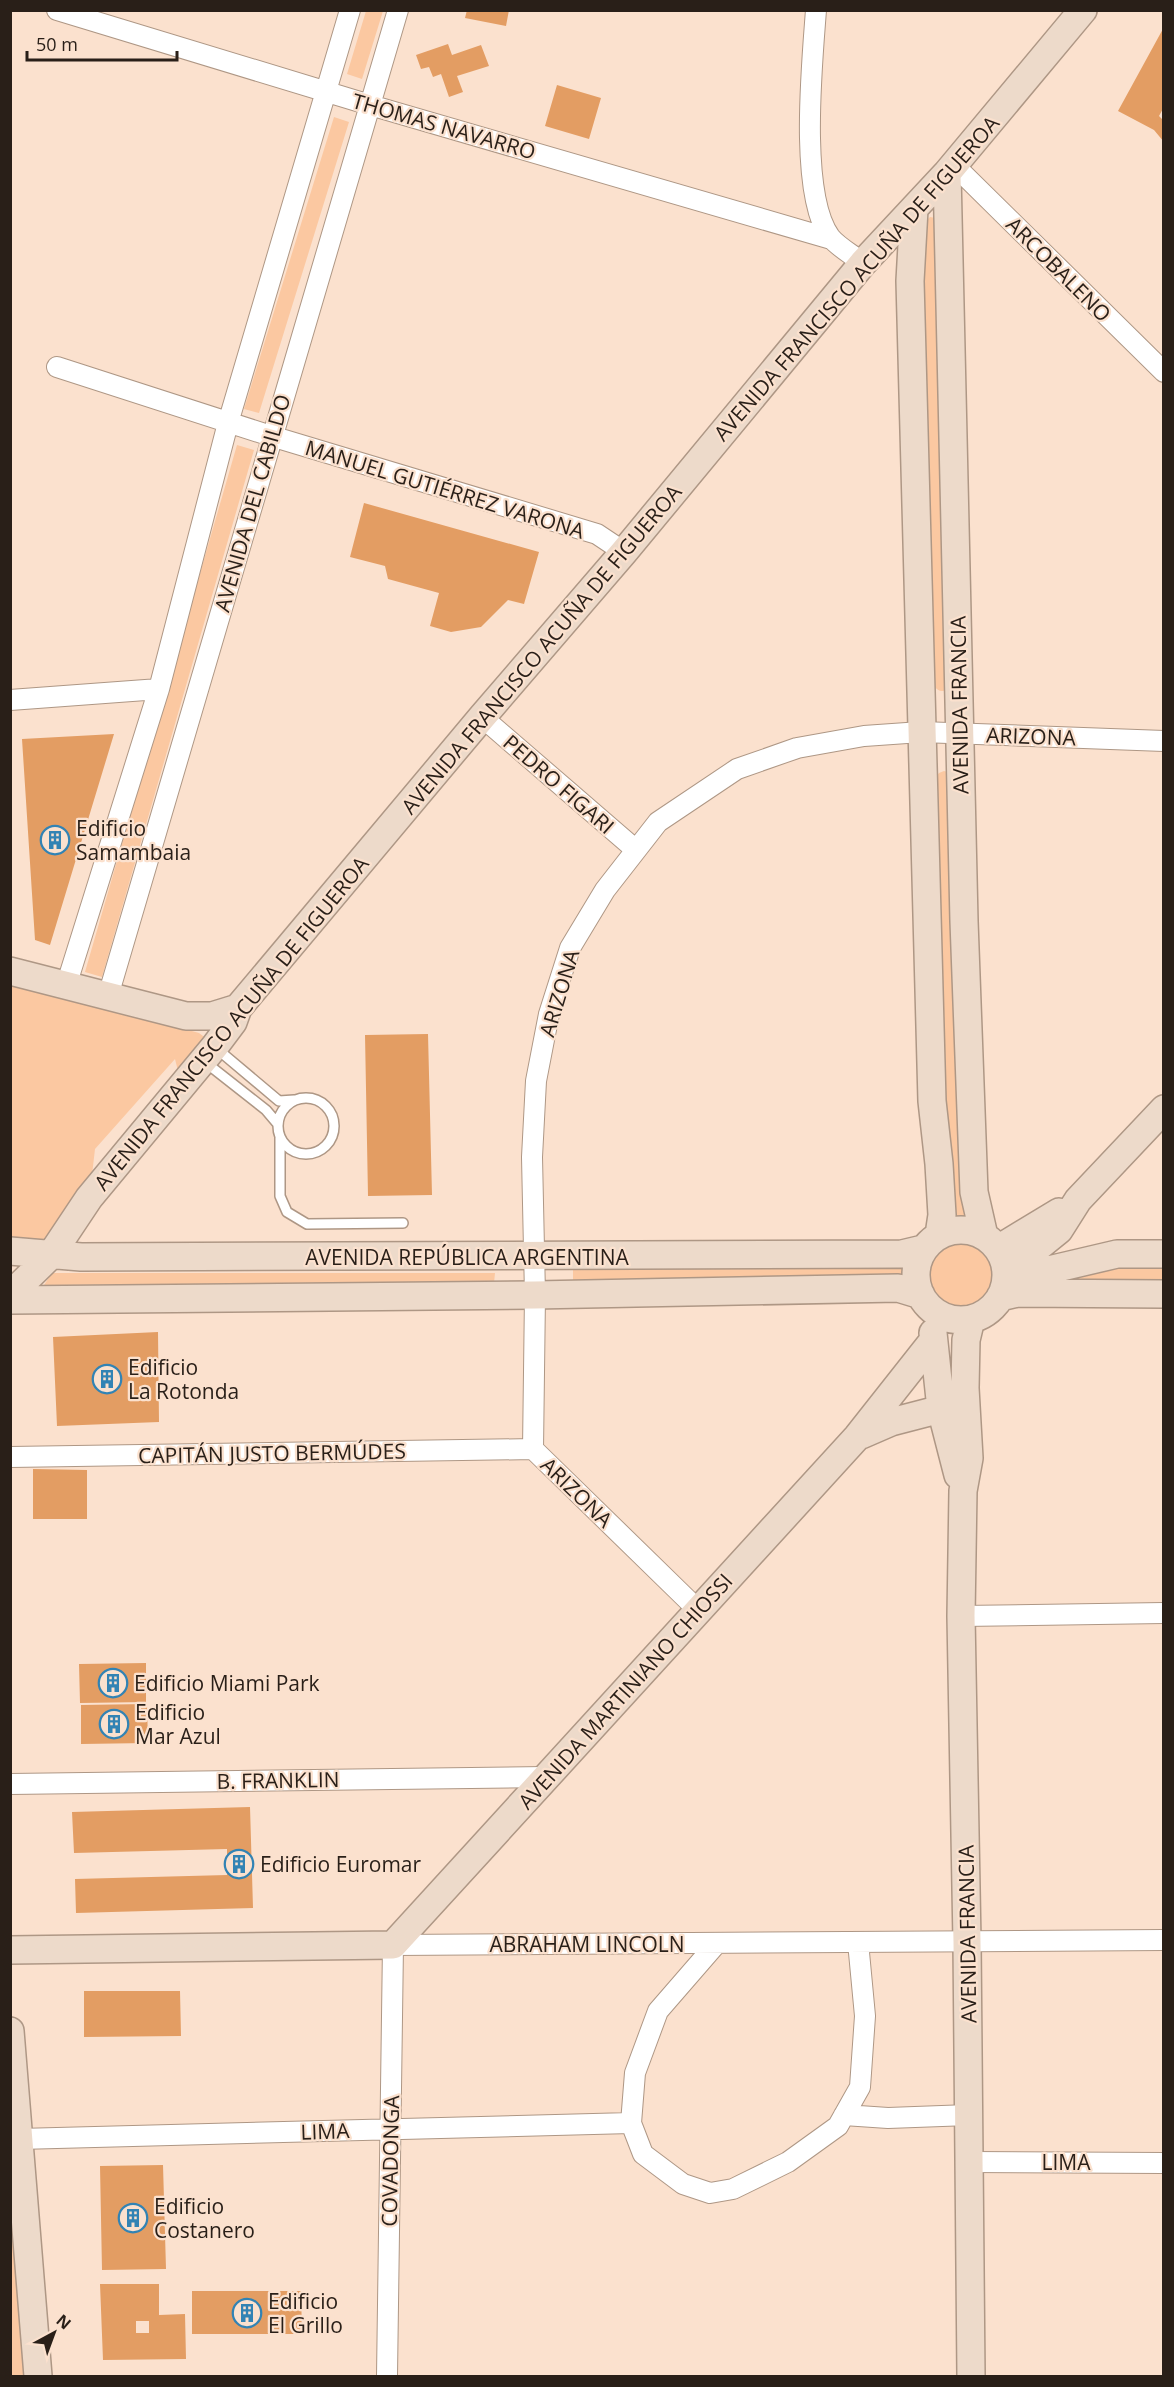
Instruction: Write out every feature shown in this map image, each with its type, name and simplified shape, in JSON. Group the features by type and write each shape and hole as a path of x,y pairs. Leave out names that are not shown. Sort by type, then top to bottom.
{"street":[{"name":"THOMAS NAVARRO","path":"57,10 370,105 831,238"},
{"name":"AVENIDA DEL CABILDO","path":"66,986 159,689 228,423 350,10"},
{"name":"AVENIDA DEL CABILDO","path":"108,996 398,10"},
{"path":"816,10 810,101 813,183 818,213 831,238 863,263"},
{"name":"AVENIDA FRANCISCO ACUÑA DE FIGUEROA","path":"10,1295 51,1255 89,1198 209,1054 233,1022 238,1008 624,552 863,263 950,169 1083,10"},
{"name":"ARCOBALENO","path":"950,169 1164,372"},
{"name":"AVENIDA FRANCIA","path":"950,169 964,921 974,1192 999,1266"},
{"name":"AVENIDA FRANCIA","path":"914,209 910,281 921,732 932,1101 942,1215 931,1242"},
{"name":"MANUEL GUTIÉRREZ VARONA","path":"57,367 228,423 597,534 624,552"},
{"path":"10,700 159,689"},
{"name":"PEDRO FIGARI","path":"482,717 636,850"},
{"name":"ARIZONA","path":"698,1610 533,1449 535,1257 531,1157 536,1081 549,1014 570,948 605,890 658,822 737,769 797,748 864,736 921,732 1164,741"},
{"path":"10,971 186,1016 212,1016 238,1008"},
{"path":"1164,1109 1078,1200 999,1266 987,1311 971,1319 951,1319 927,1303 915,1272 931,1242 951,1231 963,1230 999,1266 1018,1293 1164,1294"},
{"name":"AVENIDA REPÚBLICA ARGENTINA","path":"10,1251 81,1257 902,1254 931,1242"},
{"path":"999,1266 1036,1273 1117,1254 1164,1254"},
{"name":"AVENIDA REPÚBLICA ARGENTINA","path":"10,1300 535,1295 898,1288 927,1303"},
{"name":"AVENIDA FRANCIA","path":"927,1303 941,1409 963,1491"},
{"name":"AVENIDA FRANCIA","path":"971,1319 966,1340 965,1388 969,1458 963,1491 961,1616 971,2376"},
{"name":"AVENIDA MARTINIANO CHIOSSI","path":"393,1946 857,1437 933,1342"},
{"name":"AVENIDA MARTINIANO CHIOSSI","path":"857,1437 891,1422 941,1409 960,1398 965,1388"},
{"name":"CAPITÁN JUSTO BERMÚDES","path":"10,1457 533,1449"},
{"path":"961,1616 1164,1613"},
{"name":"B. FRANKLIN","path":"10,1784 546,1777"},
{"name":"ABRAHAM LINCOLN","path":"10,1950 1164,1940"},
{"path":"717,1943 658,2011 635,2073 631,2122 643,2154 683,2184 710,2193 733,2188 788,2162 838,2126 860,2087 865,2016 858,1942"},
{"name":"COVADONGA","path":"387,2376 393,1946"},
{"path":"10,2031 38,2376"},
{"path":"844,2115 888,2118 969,2115"},
{"name":"LIMA","path":"19,2139 631,2122"},
{"name":"LIMA","path":"969,2162 1164,2163"}],"lane":[{"path":"209,1054 279,1101 309,1098 323,1103 333,1115 335,1130 329,1143 318,1153 303,1155 289,1149 280,1138"},
{"path":"209,1054 278,1123"},
{"path":"295,1100 283,1109 278,1123 280,1196 287,1212 307,1224 404,1223"}],"shaded area":[{"path":"366,11 383,11 362,79 347,74"},
{"path":"334,117 349,122 259,413 244,409"},
{"path":"930,217 936,218 947,690 943,691 934,686 921,281 925,222"},
{"path":"237,445 254,450 102,977 85,972"},
{"path":"944,771 948,772 968,1220 952,1221 944,1114 935,778"},
{"path":"10,980 199,1033 207,1039 178,1071 175,1059 95,1149 92,1175 40,1245 11,1243"},
{"path":"968,1240 980,1246 989,1255 995,1267 993,1287 985,1298 968,1308 954,1308 937,1298 929,1287 927,1267 937,1250 948,1242"},
{"path":"1120,1263 1163,1264 1163,1284 1018,1281"},
{"path":"902,1265 902,1278 573,1282 573,1270"},
{"path":"52,1273 495,1273 494,1283 44,1285"},
{"path":"10,2153 27,2376 11,2376"}],"building":[{"path":"467,10 509,10 506,26 465,18"},
{"path":"1164,27 1164,107 1159,116 1164,121 1164,142 1154,130 1118,111"},
{"path":"448,44 452,55 481,45 489,66 457,76 463,92 449,97 441,74 433,77 429,67 421,69 416,55"},
{"path":"557,85 601,98 589,139 545,126"},
{"path":"364,503 539,552 524,604 508,600 481,627 451,632 430,626 439,593 388,579 385,566 350,557"},
{"name":"Edificio Samambaia","path":"114,734 50,945 35,940 22,739"},
{"path":"428,1034 432,1195 368,1196 365,1035"},
{"name":"Edificio La Rotonda","path":"158,1332 159,1422 57,1426 53,1337"},
{"path":"33,1469 87,1470 87,1519 33,1519"},
{"name":"Edificio Miami Park","path":"146,1663 146,1702 80,1703 79,1664"},
{"name":"Edificio Mar Azul","path":"147,1704 148,1743 81,1744 81,1705"},
{"name":"Edificio Euromar","path":"250,1807 253,1908 76,1913 75,1879 227,1875 227,1849 74,1853 72,1812"},
{"path":"84,1991 180,1991 181,2036 84,2037"},
{"name":"Edificio Costanero","path":"163,2165 166,2269 102,2270 100,2166"},
{"path":"100,2284 159,2284 159,2315 185,2314 186,2359 103,2360","holes":["136,2321 149,2321 149,2333 136,2333"]},
{"name":"Edificio El Grillo","path":"192,2291 301,2291 302,2334 192,2334"}],"place":[{"name":"Edificio Samambaia","path":"55,840"},
{"name":"Edificio La Rotonda","path":"107,1379"},
{"name":"Edificio Miami Park","path":"113,1683"},
{"name":"Edificio Mar Azul","path":"114,1724"},
{"name":"Edificio Euromar","path":"239,1864"},
{"name":"Edificio Costanero","path":"133,2218"},
{"name":"Edificio El Grillo","path":"247,2313"}]}
